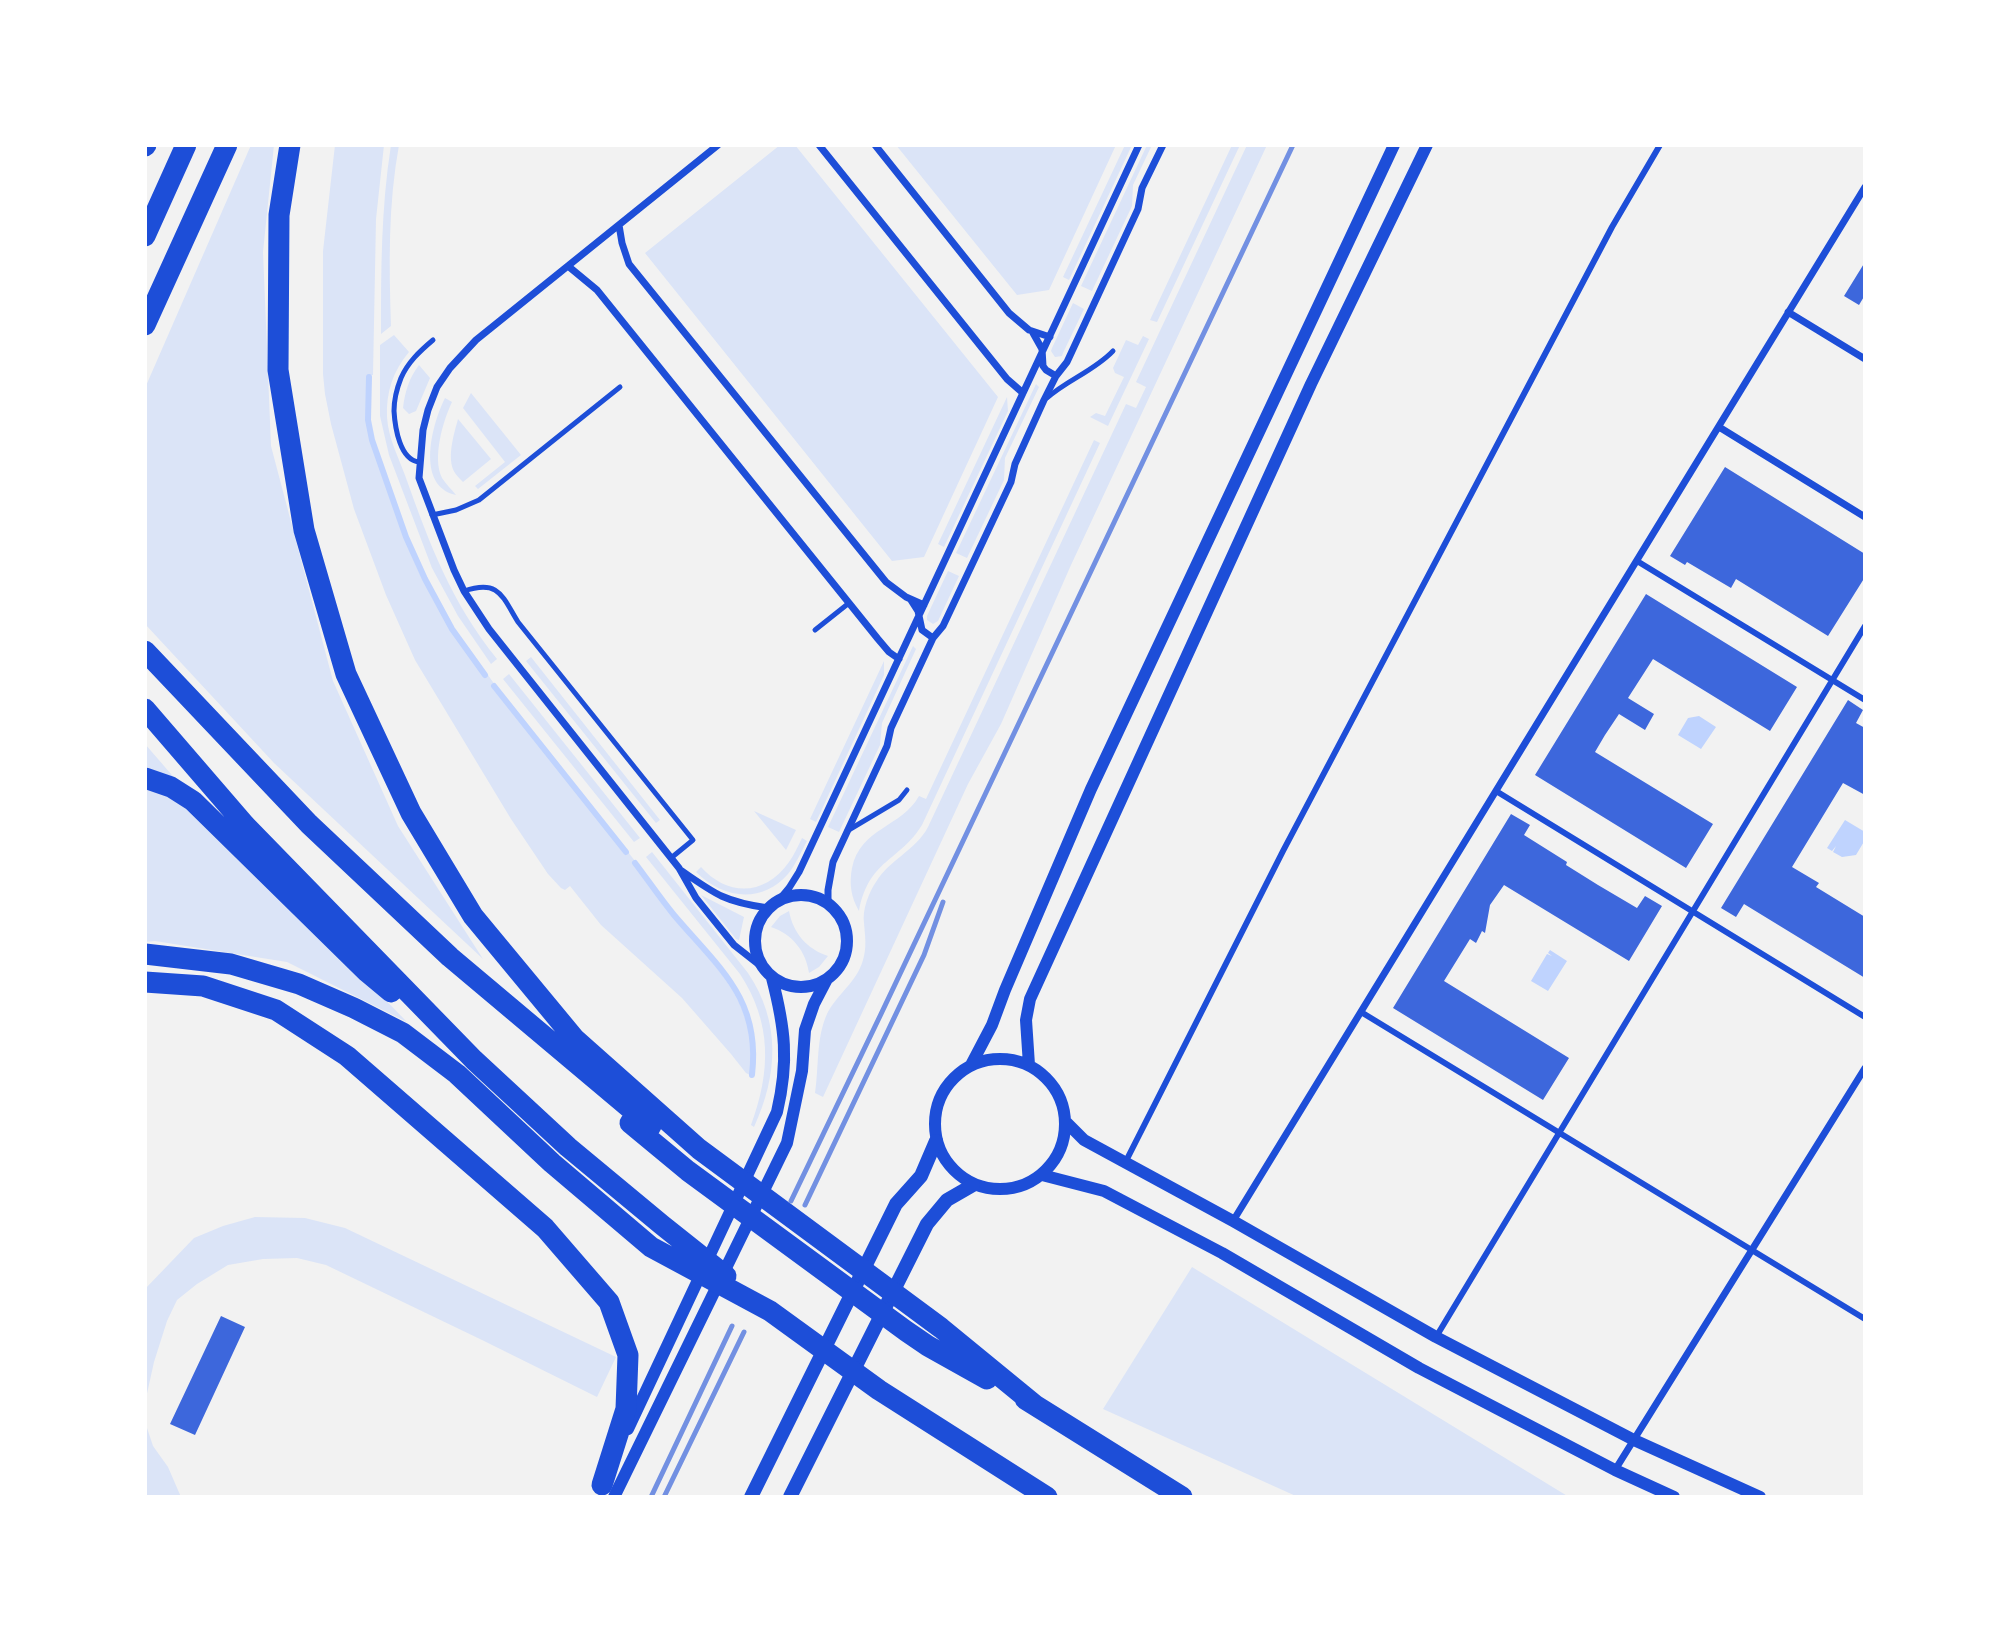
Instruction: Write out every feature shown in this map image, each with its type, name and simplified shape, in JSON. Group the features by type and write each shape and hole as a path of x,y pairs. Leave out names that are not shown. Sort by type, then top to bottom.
{"highway":[{"path":"145,236 186,145"},
{"path":"145,328 228,145"},
{"path":"290,145 279,215 278,370 304,530 346,674 411,813 473,916 574,1038 694,1161"},
{"path":"145,651 309,824 450,957 694,1161"},
{"path":"145,667 203,732 308,839 465,986 694,1161 911,1321 1035,1405 1182,1497"},
{"path":"145,709 245,825 474,1060 568,1147 770,1311 879,1390 1047,1497"},
{"path":"145,778 171,787 193,801 368,972 474,1060"},
{"path":"145,954 231,964 287,981 354,1008 403,1034 457,1074 552,1163 651,1247 770,1311"},
{"path":"145,982 203,986 276,1010 347,1056 545,1228 609,1302 628,1355 626,1409 604,1493"}],"main road":[{"path":"751,1497 896,1204 921,1176 936,1141"},
{"path":"790,1497 927,1224 947,1200 973,1185"}],"street":[{"path":"718,145 476,340 450,368 437,387 428,410 423,430 419,478 454,570 464,591 489,629 679,868 696,898 734,945 782,984 794,987 817,985 827,979"},
{"path":"819,145 1007,379 1023,393"},
{"path":"874,145 1020,324 1033,332 1050,337"},
{"path":"762,967 757,958 755,937 761,917 779,900 799,873 1139,145"},
{"path":"828,904 831,872 847,831 887,747 891,728 1011,482 1015,464 1044,400 1056,376 1067,362 1133,221 1141,201 1142,188 1163,145"},
{"path":"971,1065 1000,1058 1029,1065 1048,1079 1061,1099 1066,1122 1060,1151 1042,1175 1021,1187 997,1191 973,1185 957,1174 944,1159 936,1141 935,1111 948,1084 971,1065 992,1025 1097,776 1394,145"},
{"path":"1029,1065 1026,1020 1030,999 1311,384 1427,145"},
{"path":"1125,1163 1296,827 1612,227 1660,145"},
{"path":"1233,1221 1865,187"},
{"path":"619,225 629,264 886,582 911,600 924,605"},
{"path":"568,266 597,290 882,644 899,659"},
{"path":"1788,312 1865,359"},
{"path":"1033,332 1039,342 1043,366 1056,376"},
{"path":"1718,427 1865,517"},
{"path":"1637,561 1865,700"},
{"path":"911,600 918,611 922,630 933,638"},
{"path":"1436,1337 1865,626"},
{"path":"1496,790 1865,1017"},
{"path":"679,868 726,899 768,908"},
{"path":"604,1493 787,1143 802,1071 805,1030 827,979 842,962 847,942 842,920 828,904 819,899 799,895 779,900"},
{"path":"604,1493 777,1112 783,1085 785,1056 784,1033 772,978"},
{"path":"1361,1012 1865,1318"},
{"path":"1615,1470 1865,1068"},
{"path":"1066,1122 1084,1140 1436,1337 1634,1440 1760,1497"},
{"path":"1042,1175 1104,1191 1222,1253 1419,1368 1615,1470 1674,1497"}],"lane":[{"path":"419,462 408,458 404,451 397,426 395,402 407,368 414,357 433,340"},
{"path":"1044,400 1059,387 1103,361 1112,351"},
{"path":"432,515 456,510 479,500 620,387"},
{"path":"464,591 481,585 497,591 518,622 693,840 671,858"},
{"path":"816,630 849,603"},
{"path":"847,831 898,800 906,790"}],"shaded area":[{"path":"251,145 274,145 263,252 271,446 333,681 398,826 483,959 274,763 145,624 145,388"},
{"path":"335,145 384,145 376,219 373,375 367,375 366,419 369,437 418,570 456,637 485,677 488,675 495,685 493,688 625,853 628,852 665,907 726,980 744,1014 750,1033 750,1075 682,998 601,925 570,886 565,890 561,888 548,874 511,819 415,660 386,595 354,509 325,394 323,251"},
{"path":"391,145 399,145 391,213 391,326 381,334 383,216"},
{"path":"780,145 795,145 998,397 924,557 892,561 645,253"},
{"path":"896,145 1116,145 1049,290 1017,295"},
{"path":"1125,145 1132,145 1069,280 1063,277"},
{"path":"1147,145 1152,145 1133,185 1132,206 1092,291 1081,286"},
{"path":"1232,145 1240,145 1157,322 1150,320"},
{"path":"1247,145 1267,145 1071,565 1001,724 968,784 823,1097 815,1093 823,1023 836,1000 856,975 863,960 864,913 873,886 881,874 917,842 928,827 1126,404 1136,408 1146,387 1136,382"},
{"path":"1073,303 1084,309 1062,356 1055,357 1052,348"},
{"path":"394,335 409,352 395,374 389,390 387,417 392,440 443,572 467,616 497,659 491,664 458,616 432,568 389,455 380,416 380,345"},
{"path":"1143,336 1149,339 1108,426 1090,417 1096,413 1105,416 1124,377 1115,373 1113,368 1126,340 1138,345"},
{"path":"419,365 430,378 416,411 409,414 403,408 405,396"},
{"path":"1036,384 1039,387 1005,458 1004,480 967,558 956,553"},
{"path":"471,393 521,455 478,489 475,486 505,462 463,408"},
{"path":"1007,397 1008,411 944,547 938,544"},
{"path":"445,398 452,402 442,429 438,450 439,470 456,495 443,489 435,480 431,467 430,453 435,423"},
{"path":"458,419 491,459 463,482 455,473 451,461"},
{"path":"1094,440 1100,443 922,825 904,847 877,871 864,894 859,911 851,885 856,855 863,844 902,815 919,796 926,799"},
{"path":"948,571 959,576 938,621 933,624 927,620 927,616"},
{"path":"913,646 916,649 882,723 880,745 839,832 828,827"},
{"path":"531,657 660,820 656,823 526,661"},
{"path":"884,661 884,675 816,822 810,819"},
{"path":"509,674 640,838 634,842 503,679"},
{"path":"145,744 217,827 407,1022 287,962 155,941 145,942"},
{"path":"754,811 796,830 786,850"},
{"path":"802,838 807,841 788,874 777,884 754,894 729,892 718,888 696,872 701,867 723,884 734,888 758,886 779,873 791,859"},
{"path":"652,852 748,973 766,1010 771,1030 771,1068 768,1088 754,1127 751,1125 758,1105 765,1066 763,1029 758,1011 740,974 646,857"},
{"path":"701,895 744,917 739,940 736,939"},
{"path":"789,911 802,939 828,956 819,967 809,973 797,944 771,927 780,916"},
{"path":"255,1217 305,1218 345,1228 616,1357 597,1397 326,1265 297,1258 263,1259 228,1265 177,1300 167,1321 146,1398 147,1428 153,1446 168,1467 181,1497 145,1497 145,1289 194,1238"},
{"path":"1192,1267 1569,1497 1298,1497 1103,1409"}],"water":[{"path":"1699,716 1716,727 1701,749 1678,735 1688,718"},
{"path":"1845,820 1865,832 1865,840 1856,855 1842,857 1833,852 1836,846 1832,851 1827,848"},
{"path":"1550,950 1567,961 1548,991 1531,981 1547,954 1552,956 1548,953"}],"building":[{"path":"1865,262 1865,295 1859,305 1844,296"},
{"path":"1725,467 1865,554 1865,577 1828,636 1736,579 1731,588 1687,562 1685,565 1670,556"},
{"path":"1646,594 1797,687 1770,731 1653,659 1628,698 1654,714 1645,730 1619,714 1605,735 1595,752 1713,824 1686,868 1535,775"},
{"path":"1848,700 1863,710 1856,723 1865,728 1865,795 1843,783 1792,867 1819,883 1816,887 1865,917 1865,978 1744,904 1736,917 1721,908"},
{"path":"1511,814 1530,825 1524,835 1598,885 1637,908 1645,896 1662,906 1629,961 1504,885 1490,905 1485,933 1482,931 1476,943 1470,939 1444,981 1569,1058 1543,1100 1393,1008"},
{"path":"221,1316 245,1327 195,1435 170,1424"}],"waterway":[{"path":"369,377 368,420 372,440 406,537 452,629 485,675"},
{"path":"494,686 626,852"},
{"path":"635,863 733,986 750,1025 752,1075"}],"railway":[{"path":"791,1201 1293,145"},
{"path":"805,1205 924,955 943,902"},
{"path":"651,1497 732,1326"},
{"path":"664,1497 744,1332"}]}
